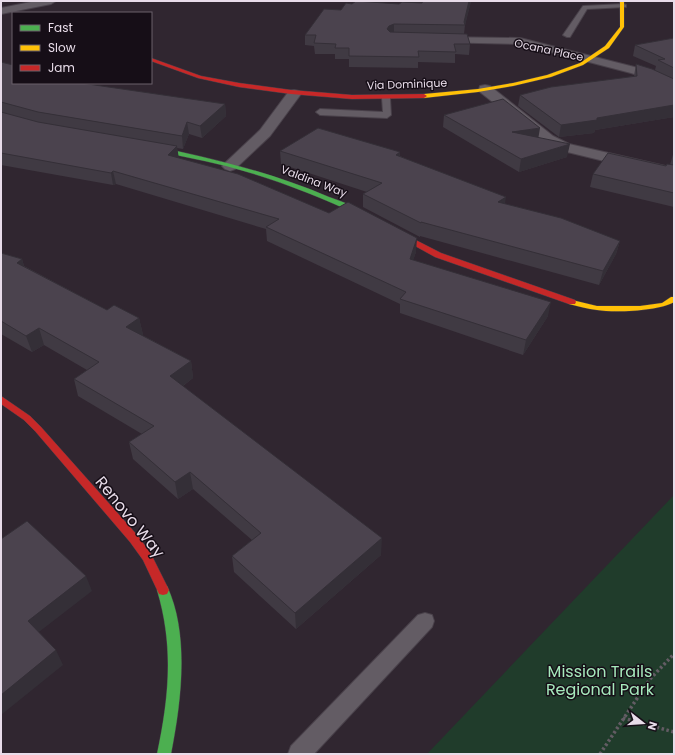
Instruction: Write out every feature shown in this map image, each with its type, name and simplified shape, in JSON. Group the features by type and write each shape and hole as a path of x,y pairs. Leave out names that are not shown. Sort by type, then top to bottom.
{"street":[{"path":"1,11 51,1"},
{"name":"Via Dominique","path":"152,59 218,82 294,94 386,98 441,95 485,90 546,77 589,58 617,36 625,20 623,3"},
{"path":"35,4 47,12"},
{"name":"Ocana Place","path":"426,40 520,42 589,58 654,76 674,88"},
{"path":"485,90 548,139 564,147 674,174"},
{"path":"230,166 265,133 294,94"},
{"name":"Valdina Way","path":"134,145 174,152 271,177 341,204 438,255 568,301 597,308 640,308 664,305 674,299"},
{"name":"Renovo Way","path":"1,399 29,421 129,535 146,557 160,582 169,611 174,637 177,682 172,725 164,754"}],"lane":[{"path":"567,35 585,7 623,3"},
{"path":"320,112 387,115 386,98"},
{"path":"299,754 425,622"}],"path":[{"path":"600,754 650,679 674,654"},
{"path":"623,718 674,732"}],"green space":[{"name":"Mission Trails Regional Park","path":"674,495 674,754 427,754"}],"building":[{"path":"356,1 399,4 402,2 422,3 423,1 469,1 464,22 465,25 394,24 389,26 387,29 390,32 467,34 470,44 454,44 456,52 418,51 419,57 349,56 349,48 335,48 336,44 314,43 316,35 305,35 324,9 341,10 346,3 352,4"},
{"path":"674,38 674,68 658,60 665,59 635,45"},
{"path":"1,62 12,65 12,84 88,84 225,104 200,126 187,122 182,136 38,112 1,102"},
{"path":"636,64 652,69 674,79 674,105 597,118 597,120 561,125 520,95 551,87 637,76"},
{"path":"503,99 540,128 512,132 570,144 521,159 444,115"},
{"path":"1,112 38,122 177,146 168,155 238,174 329,213 348,202 417,238 410,259 551,302 526,340 400,299 406,292 266,227 279,219 113,171 111,173 1,153"},
{"path":"318,128 400,152 396,155 506,197 498,202 561,218 620,241 603,271 421,223 363,194 382,183 280,151"},
{"path":"608,153 666,166 667,164 674,165 674,193 593,174"},
{"path":"1,253 22,259 17,263 107,310 114,305 139,318 126,327 191,361 170,376 382,538 295,613 232,556 261,533 190,472 175,482 129,442 154,426 74,379 99,362 39,328 26,336 1,321"},
{"path":"27,521 86,576 28,621 56,650 1,695 1,539"}],"traffic: fast":[{"path":"147,147 202,158 284,181 361,214"},
{"path":"163,590 169,610 175,651 172,713 164,754"}],"traffic: slow":[{"path":"424,96 478,91 513,85 549,76 581,64 607,47 622,27 622,1"},
{"path":"572,302 597,308 640,308 664,305 674,299"}],"traffic: jam":[{"path":"152,59 200,77 239,85 291,92 352,97 424,96"},
{"path":"361,214 438,255 572,302"},
{"path":"1,399 27,418 38,429 134,539 147,557 163,590"}]}
